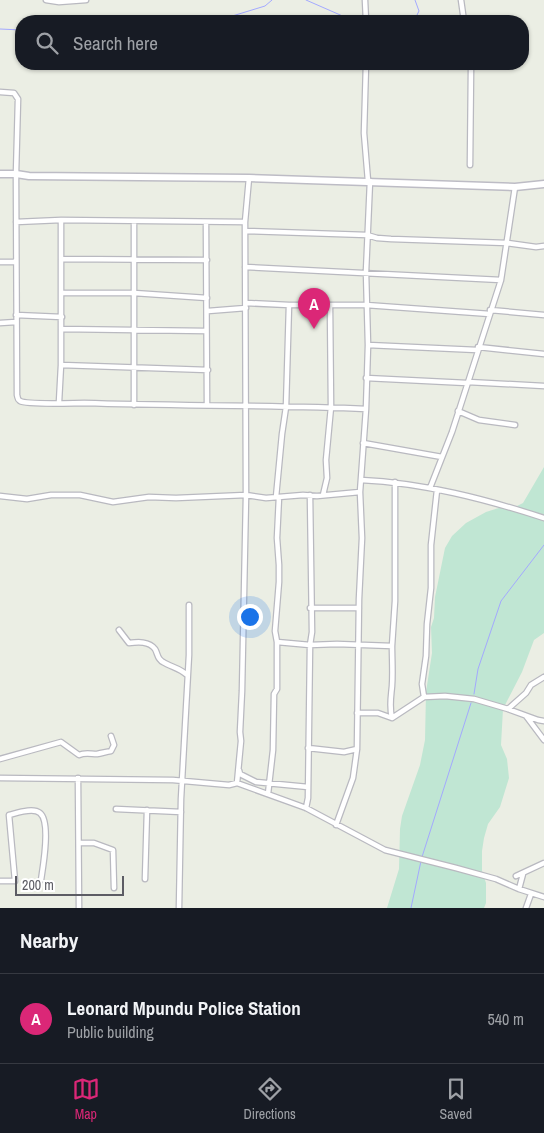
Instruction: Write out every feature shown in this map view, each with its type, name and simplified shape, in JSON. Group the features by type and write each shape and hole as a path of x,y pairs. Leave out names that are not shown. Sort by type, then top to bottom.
{"street":[{"path":"46,0 86,0"},
{"path":"365,0 366,15"},
{"path":"461,0 463,15"},
{"path":"336,825 353,778 357,749 362,538 360,492 366,409 368,344 366,272 369,181 364,133 366,70"},
{"path":"470,165 471,70"},
{"path":"0,92 14,94 18,99 16,174 18,400 22,402 134,405 207,404 366,409"},
{"path":"0,174 29,176 248,178 515,186 544,184"},
{"path":"237,784 241,740 246,495 245,222 248,178"},
{"path":"430,488 468,383 501,280 515,186"},
{"path":"16,222 61,220 245,222"},
{"path":"59,402 62,317 61,220"},
{"path":"134,221 134,405"},
{"path":"206,223 208,311 206,331 207,404"},
{"path":"245,231 368,235 391,239 544,246"},
{"path":"0,262 15,262 16,259"},
{"path":"61,259 207,260"},
{"path":"246,267 501,280"},
{"path":"61,293 134,293 207,298"},
{"path":"268,794 273,750 274,694 277,689 277,642 275,631 279,565 277,497 286,407 289,305"},
{"path":"208,311 246,306 366,305 544,315"},
{"path":"323,495 327,478 326,460 331,407 330,306"},
{"path":"16,315 62,317"},
{"path":"0,323 16,322"},
{"path":"61,329 206,331"},
{"path":"368,344 544,354"},
{"path":"61,365 208,370"},
{"path":"366,378 544,386"},
{"path":"458,411 479,420 516,425"},
{"path":"363,443 442,457"},
{"path":"361,480 394,482 430,488 504,505 544,518"},
{"path":"392,718 390,696 392,688 395,601 394,482"},
{"path":"424,697 422,684 426,656 431,588 431,545 437,490"},
{"path":"0,496 27,499 51,495 80,495 113,502 149,497 176,498 246,495 266,498 360,492"},
{"path":"306,808 310,645 312,632 310,608 310,494"},
{"path":"179,908 188,605"},
{"path":"310,608 359,608"},
{"path":"119,630 129,643 140,642 149,644 155,649 158,659 165,664 183,670 187,674"},
{"path":"277,642 310,645 358,644 392,646"},
{"path":"508,709 532,685 544,677"},
{"path":"392,718 424,697 457,696 508,709 544,721"},
{"path":"357,713 378,713 392,718"},
{"path":"525,715 544,740"},
{"path":"0,759 61,742 79,754 83,752 102,753 111,751 114,745 111,736"},
{"path":"308,748 344,752 357,749"},
{"path":"238,768 240,774 250,780 308,787"},
{"path":"0,778 78,778 237,784 306,808 330,819 336,825 385,850 496,879 531,894 544,897"},
{"path":"78,778 79,908"},
{"path":"116,809 181,812"},
{"path":"145,879 146,810"},
{"path":"0,882 15,881 9,815 26,811 38,811 43,818 45,842 41,880"},
{"path":"80,843 94,843 112,850 114,888"},
{"path":"516,876 544,863"},
{"path":"519,889 523,874"},
{"path":"526,908 531,894"}],"green space":[{"path":"544,467 544,633 534,640 522,672 503,709 501,745 507,759 509,778 500,807 488,824 484,838 482,871 486,883 486,903 484,908 387,908 399,869 402,816 420,765 425,740 426,692 432,653 431,627 445,548 452,536 466,523 486,512 523,503"}],"waterway":[{"path":"236,15 265,6 272,0"},
{"path":"306,0 340,15"},
{"path":"415,0 419,11 417,15"},
{"path":"0,29 15,30"},
{"path":"474,694 478,669 501,601 544,545"},
{"path":"422,857 471,703"},
{"path":"411,908 421,861"}],"place":[{"name":"Leonard Mpundu Police Station","path":"314,329"}]}
